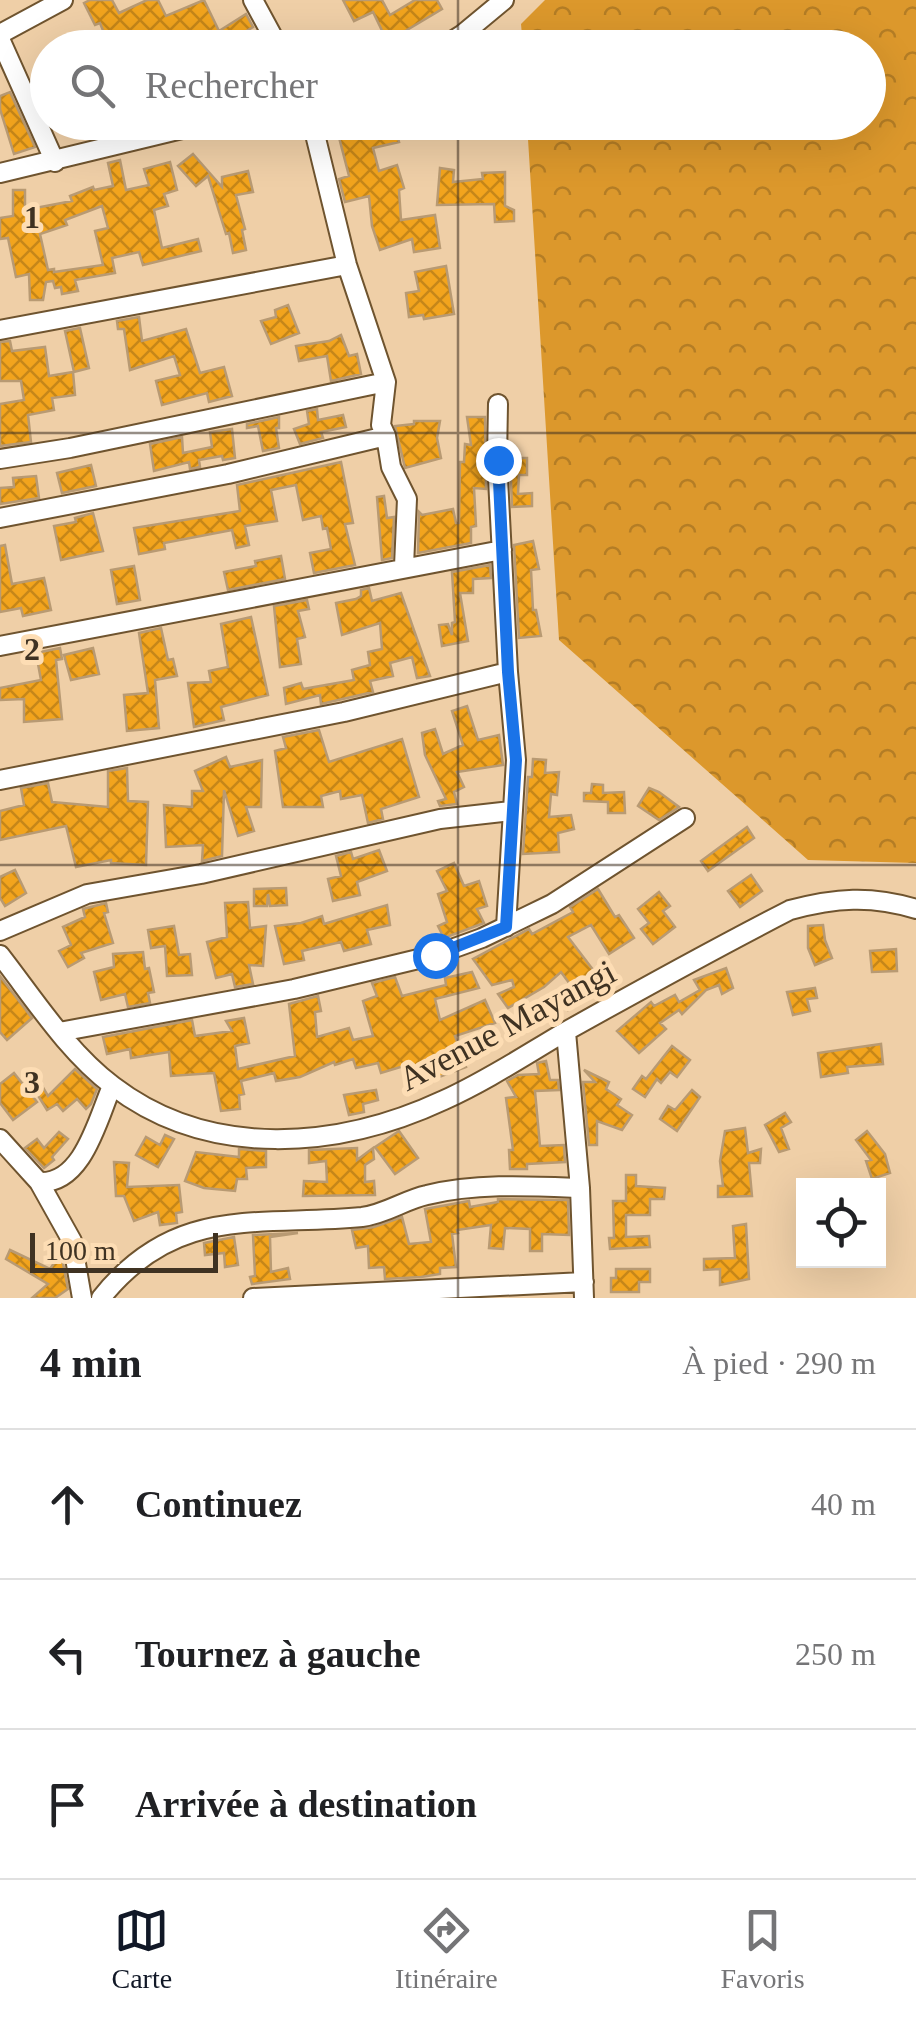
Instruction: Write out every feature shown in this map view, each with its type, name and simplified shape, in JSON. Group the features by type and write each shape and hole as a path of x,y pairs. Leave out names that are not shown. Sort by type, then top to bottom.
{"street":[{"path":"30,104 0,36 63,0"},
{"path":"253,0 269,30"},
{"path":"458,30 480,8 504,0"},
{"path":"46,140 56,162"},
{"path":"0,174 141,140"},
{"path":"316,140 347,265 386,382 381,425 406,500 404,566"},
{"path":"0,330 347,265"},
{"path":"0,459 386,382"},
{"path":"498,404 508,672 516,760 506,927"},
{"path":"0,518 228,474 386,436"},
{"path":"0,646 502,550"},
{"path":"0,780 344,712 508,672"},
{"path":"0,931 87,894 202,874 440,819 511,811"},
{"path":"59,1032 222,1004 435,955 552,904 685,818"},
{"name":"Avenue Mayangi","path":"0,954 59,1032 112,1086 161,1116 207,1133 248,1139 310,1137 364,1129 442,1101 790,910 826,900 864,897 916,909"},
{"path":"253,1298 584,1290 580,1188 566,1032"},
{"path":"40,1182 60,1181 70,1172 112,1086"},
{"path":"0,1139 40,1182 72,1241 82,1298"},
{"path":"102,1298 138,1258 157,1246 216,1226 362,1216 387,1212 423,1195 459,1190 580,1188"}],"green space":[{"path":"545,0 916,0 916,863 808,860 559,640 528,140 886,140 886,30 522,30 521,24"}],"building":[{"path":"112,0 119,13 147,0 158,0 166,16 204,0 219,30 103,30 100,23 95,25 84,3"},
{"path":"343,0 382,0 390,15 415,0 437,0 442,9 407,30 382,30 373,12 354,21"},
{"path":"246,14 253,27 248,30 221,30"},
{"path":"10,92 35,147 14,154 0,109 0,96"},
{"path":"340,140 398,140 373,148 379,171 397,165 404,188 399,190 401,220 435,215 440,248 414,252 412,239 380,250 372,226 369,196 345,202 339,179 349,176"},
{"path":"193,154 222,187 222,177 248,171 253,192 236,195 246,250 233,253 208,176 196,186 178,166"},
{"path":"120,160 126,190 149,185 144,169 170,162 177,190 164,194 168,206 154,210 162,248 198,239 201,251 143,265 139,252 112,258 115,273 75,280 78,291 62,294 61,287 55,288 53,281 46,282 43,300 30,300 29,274 16,277 8,238 0,239 0,218 13,216 13,190 25,190 25,210 72,201 70,196 93,187 94,190 113,186 108,163","holes":["102,206 108,228 95,231 103,265 48,270 40,234"]},
{"path":"440,168 454,170 453,182 483,179 482,173 505,172 505,206 514,210 514,221 495,222 494,204 437,205"},
{"path":"446,266 454,314 409,317 406,293 419,291 415,272"},
{"path":"288,305 299,333 271,344 261,321 276,317 275,310"},
{"path":"139,317 142,341 186,329 200,373 224,367 232,396 209,402 207,393 162,405 156,381 180,375 174,356 130,370 124,329 118,329 117,321"},
{"path":"80,328 89,368 74,372 65,331"},
{"path":"341,335 349,356 357,354 361,374 331,381 327,356 299,361 296,346"},
{"path":"10,341 12,351 45,347 49,376 73,372 75,395 52,398 54,410 28,415 31,442 0,446 0,404 24,400 21,381 0,381 0,342"},
{"path":"317,409 318,420 343,415 346,427 321,432 323,438 300,444 294,429 309,424 307,411"},
{"path":"279,417 279,448 263,451 258,426 247,428 247,424"},
{"path":"467,417 485,417 486,489 474,488 476,526 471,527 471,543 418,553 419,512 422,515 453,509 459,523 460,462 464,462 465,444 471,445"},
{"path":"440,421 437,438 441,458 405,468 395,426"},
{"path":"232,429 235,458 223,460 222,456 199,460 200,467 190,469 189,462 154,471 150,444 182,437 183,453 212,447 210,432"},
{"path":"510,458 527,458 527,475 519,475 518,494 532,493 532,506 512,507"},
{"path":"341,462 353,523 345,524 355,565 314,573 310,553 331,549 327,528 323,529 321,516 303,520 296,485 271,490 277,521 245,526 249,545 236,548 232,530 164,543 165,549 139,554 134,528 240,511 237,485"},
{"path":"91,465 96,486 62,493 57,473"},
{"path":"36,476 39,498 0,504 0,488 14,487 13,478"},
{"path":"384,496 387,518 394,517 392,558 382,560 377,497"},
{"path":"93,513 103,551 61,560 54,526 76,522 75,518"},
{"path":"533,541 539,569 531,570 533,610 541,636 519,638 514,545"},
{"path":"5,545 12,584 44,578 51,610 23,616 21,608 0,612 0,546"},
{"path":"281,556 285,579 228,590 224,572"},
{"path":"490,565 491,578 473,579 473,593 460,593 468,641 442,646 439,625 448,624 452,635 455,622 452,572"},
{"path":"134,566 140,600 117,604 111,570"},
{"path":"369,588 372,601 401,593 430,676 417,678 412,657 390,663 393,676 370,681 373,692 321,704 320,695 286,704 284,688 301,683 303,689 354,680 352,670 370,665 368,652 382,649 380,623 342,635 336,603 356,599 361,590"},
{"path":"307,600 309,609 298,611 305,637 297,639 301,664 280,667 274,606"},
{"path":"251,617 268,695 221,707 224,720 194,727 188,683 211,682 209,671 228,667 221,624"},
{"path":"161,628 168,660 173,659 177,676 155,680 159,728 127,731 124,695 148,693 139,633"},
{"path":"60,648 62,659 56,660 62,719 24,722 24,699 0,700 0,688 41,680 36,653"},
{"path":"93,648 99,674 71,680 64,655"},
{"path":"467,706 478,740 499,735 503,765 457,772 464,787 454,792 457,804 440,806 438,801 446,799 425,755 422,733 435,729 443,754 463,745 452,711"},
{"path":"319,730 329,762 402,739 419,797 381,809 383,819 368,823 362,795 341,799 340,791 321,796 323,807 283,807 275,751 286,748 283,737"},
{"path":"226,757 230,767 262,760 261,807 246,807 254,831 238,836 224,790 222,856 202,861 203,845 166,847 164,805 192,807 192,791 203,791 195,771"},
{"path":"533,759 546,760 545,773 559,772 557,795 551,794 549,817 571,815 574,829 558,833 559,852 523,854 528,777 532,777"},
{"path":"127,768 128,801 148,802 146,865 111,860 76,867 66,826 0,840 0,811 24,805 21,788 48,783 52,802 108,807 108,771"},
{"path":"592,784 603,785 603,793 624,792 625,813 608,813 608,802 584,801 584,793 591,793"},
{"path":"649,788 679,807 659,820 638,806"},
{"path":"747,827 754,838 708,871 701,861"},
{"path":"379,850 387,871 357,882 360,895 333,901 328,879 341,876 336,856 351,852 353,859"},
{"path":"454,863 464,886 479,881 487,906 477,909 484,923 444,938 438,926 447,922 438,894 447,891 437,871"},
{"path":"15,870 26,893 5,906 0,898 0,877"},
{"path":"751,875 762,891 740,907 728,891"},
{"path":"286,888 287,905 270,906 268,894 267,906 254,906 254,889"},
{"path":"598,889 634,938 609,954 591,925 568,937 594,971 590,974 600,990 568,1010 561,1000 575,991 561,972 508,1008 498,994 514,987 512,980 492,985 473,959 529,929 532,934 573,912 570,907"},
{"path":"659,892 670,906 663,911 675,927 653,944 641,929 649,923 638,909"},
{"path":"248,902 250,928 266,926 263,966 249,965 253,984 235,987 232,974 216,978 207,942 227,937 225,903"},
{"path":"106,903 108,912 104,913 113,943 81,953 84,958 68,967 59,951 71,945 63,927 85,917 83,909"},
{"path":"387,905 390,925 367,930 371,944 344,951 341,942 302,951 304,960 284,964 275,926 322,916 324,924"},
{"path":"823,925 832,958 815,965 808,948 808,926"},
{"path":"174,926 179,955 190,954 192,975 167,976 165,946 151,948 148,930"},
{"path":"896,949 897,971 872,972 870,951"},
{"path":"143,952 154,992 148,993 150,1003 128,1007 125,994 101,1000 94,972 114,967 113,954"},
{"path":"726,968 733,988 722,994 719,985 706,990 682,1014 679,1010 660,1023 666,1029 639,1053 617,1031 651,1002 654,1006 675,995 679,1002 700,990 694,980"},
{"path":"472,972 479,988 435,999 440,1020 485,1000 495,1023 455,1036 466,1067 415,1086 407,1065 381,1073 378,1063 356,1068 353,1059 335,1065 334,1062 300,1077 276,1081 274,1073 241,1081 244,1094 239,1095 240,1109 221,1111 214,1073 171,1076 169,1052 131,1058 130,1049 107,1054 103,1037 192,1020 195,1036 232,1031 226,1021 244,1018 249,1043 235,1046 238,1069 295,1056 289,1004 318,996 321,1011 315,1012 317,1037 349,1028 353,1040 373,1036 363,1001 377,996 372,983 395,977 402,996 446,985 445,978"},
{"path":"0,976 32,1018 7,1040 0,1032"},
{"path":"815,988 817,998 807,999 810,1011 793,1015 787,992"},
{"path":"881,1044 883,1064 847,1067 848,1073 821,1077 818,1053"},
{"path":"672,1046 690,1060 677,1077 670,1072 661,1083 657,1079 645,1097 633,1089 642,1076 646,1079"},
{"path":"546,1061 550,1080 558,1080 559,1090 535,1091 540,1146 564,1145 565,1162 510,1169 509,1150 513,1150 506,1098 516,1097 507,1081 518,1075 539,1074 537,1063"},
{"path":"75,1069 97,1089 91,1104 86,1109 77,1099 63,1111 57,1104 47,1110 31,1084 38,1079 48,1096"},
{"path":"584,1070 609,1082 606,1089 621,1099 617,1105 632,1115 622,1130 597,1121 597,1145 589,1145 583,1082 595,1082"},
{"path":"14,1073 37,1102 13,1120 0,1103 0,1084"},
{"path":"376,1090 378,1100 363,1104 364,1112 349,1115 344,1095"},
{"path":"692,1090 700,1097 677,1131 660,1119 668,1106 675,1110"},
{"path":"785,1113 791,1122 781,1128 789,1149 779,1152 765,1125"},
{"path":"745,1128 748,1153 761,1149 760,1163 749,1163 752,1196 718,1197 718,1186 723,1186 720,1161 725,1131"},
{"path":"399,1131 418,1158 395,1174 375,1147"},
{"path":"867,1131 885,1154 890,1173 872,1178 866,1161 871,1160 856,1140"},
{"path":"59,1132 68,1139 44,1168 25,1148 37,1139 44,1148"},
{"path":"165,1135 174,1139 158,1167 136,1155 146,1137 160,1145"},
{"path":"357,1148 357,1160 373,1148 374,1159 365,1165 365,1182 374,1181 375,1195 303,1196 304,1181 327,1182 326,1161 309,1163 309,1150"},
{"path":"239,1149 266,1151 266,1167 246,1168 247,1179 237,1179 235,1191 204,1188 185,1181 196,1152 239,1157"},
{"path":"114,1162 129,1163 127,1187 179,1185 182,1212 176,1213 177,1223 160,1225 158,1212 134,1221 124,1196 116,1196"},
{"path":"626,1175 636,1175 636,1186 665,1188 664,1199 650,1199 650,1215 626,1215 626,1237 649,1236 650,1247 610,1249 609,1238 614,1238 613,1201 626,1201"},
{"path":"498,1199 568,1200 569,1235 542,1234 542,1251 530,1251 530,1229 505,1228 503,1249 489,1248 491,1225 457,1230 452,1234 456,1267 440,1268 440,1274 421,1277 385,1279 384,1267 369,1268 368,1246 356,1248 352,1230 402,1217 409,1244 431,1242 425,1209 469,1201 470,1207"},
{"path":"746,1224 749,1279 720,1285 720,1269 704,1270 704,1259 735,1258 733,1226"},
{"path":"298,1233 270,1237 271,1272 288,1268 290,1279 252,1284 253,1235"},
{"path":"234,1237 238,1265 225,1267 224,1253 205,1255 204,1243"},
{"path":"10,1250 50,1269 61,1253 68,1289 55,1298 32,1298 48,1284 6,1259"},
{"path":"616,1269 650,1269 650,1282 639,1282 639,1292 611,1292"}],"route":[{"path":"435,955 506,927 516,760 498,460"}]}
